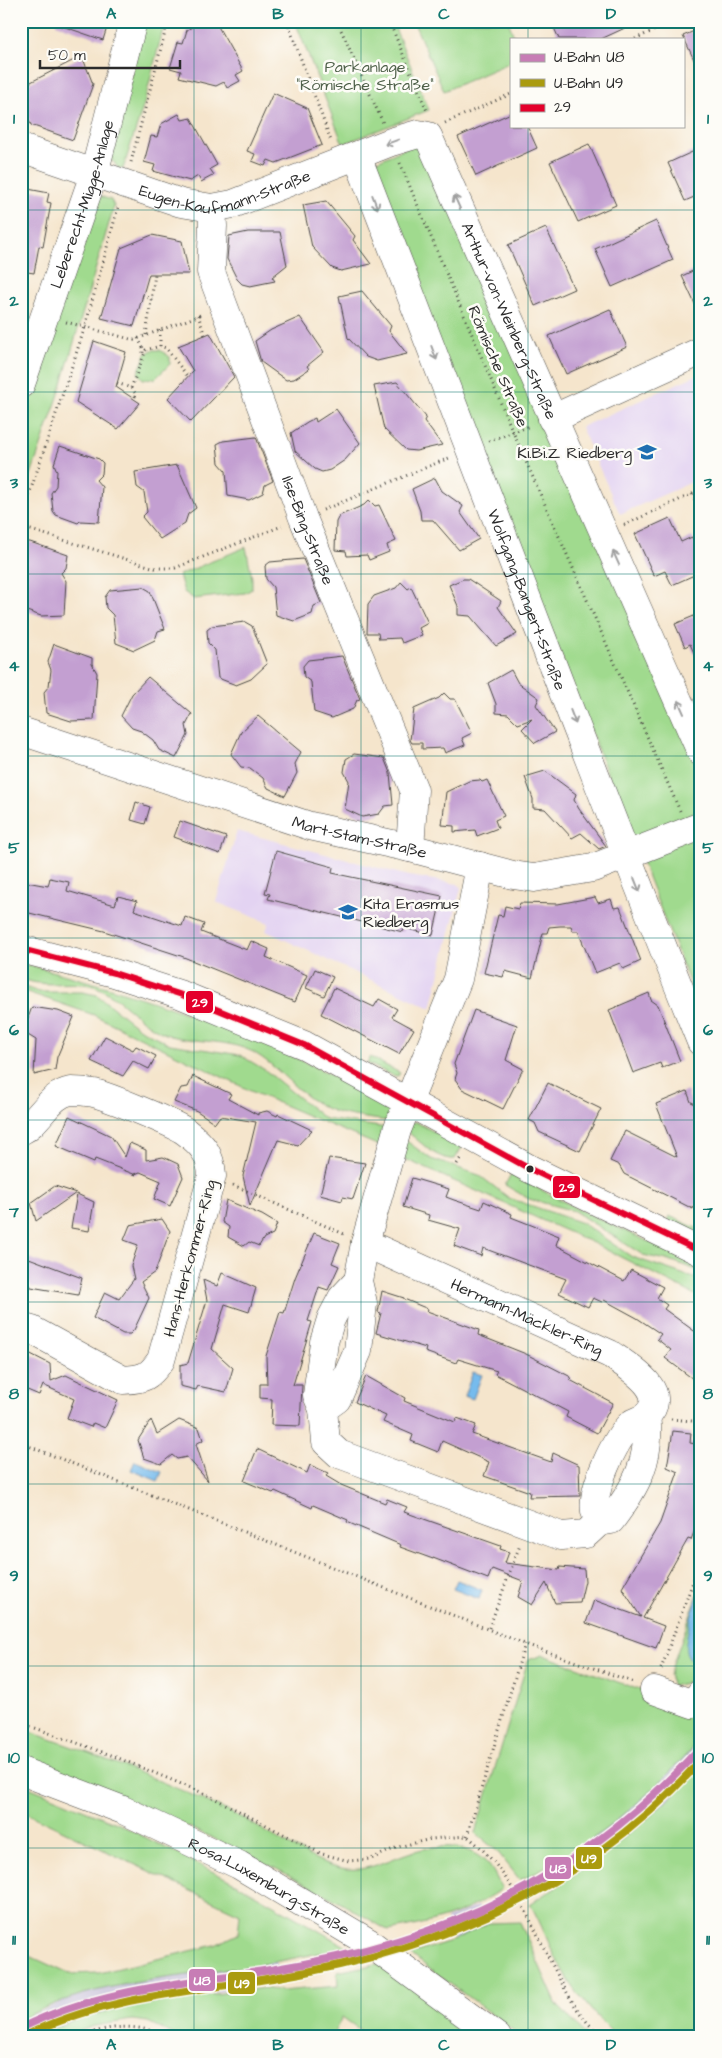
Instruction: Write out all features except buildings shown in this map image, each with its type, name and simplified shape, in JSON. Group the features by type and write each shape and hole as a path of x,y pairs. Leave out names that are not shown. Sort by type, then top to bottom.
{"street":[{"name":"Leberecht-Migge-Anlage","path":"21,384 94,174 133,21"},
{"name":"Eugen-Kaufmann-Straße","path":"21,148 124,185 181,203 212,208 233,204 391,142 431,132"},
{"name":"Arthur-von-Weinberg-Straße","path":"431,132 552,419 605,533 701,752"},
{"name":"Wolfgang-Bangert-Straße","path":"348,160 471,449 626,856 701,1042"},
{"name":"Ilse-Bing-Straße","path":"212,208 211,272 303,518 414,790 410,848"},
{"path":"552,419 701,351"},
{"name":"Mart-Stam-Straße","path":"21,731 310,826 534,878 592,868 695,828"},
{"name":"Hermann-Mäckler-Ring","path":"365,1243 610,1354 645,1379 654,1396 646,1416 649,1437 646,1456 632,1493 611,1520 600,1522 586,1534 561,1536 527,1526 339,1454 326,1442 323,1409 337,1399 358,1351 363,1303 358,1281 365,1243 408,1100 458,980 480,866"},
{"path":"21,948 114,973 182,995 304,1045 408,1100 530,1169 701,1252"},
{"name":"Hans-Herkommer-Ring","path":"21,1131 39,1117 52,1100 70,1091 94,1093 184,1130 202,1146 211,1161 212,1176 161,1360 151,1374 139,1379 123,1380 32,1330 21,1327"},
{"path":"600,1522 594,1511 604,1464 631,1425 646,1416"},
{"path":"654,1690 693,1704 701,1693"},
{"name":"Rosa-Luxemburg-Straße","path":"21,1771 123,1810 239,1865 368,1942 497,2037"}],"path":[{"path":"21,519 85,326 152,88 168,21"},
{"path":"287,21 348,160"},
{"name":"Römische Straße","path":"337,21 391,142 513,432 695,828"},
{"path":"390,21 431,132 510,94"},
{"path":"637,38 675,21"},
{"path":"146,336 155,274"},
{"path":"142,296 152,299"},
{"path":"85,326 134,340 224,305"},
{"path":"198,315 205,336"},
{"path":"160,330 160,346"},
{"path":"138,338 143,348 143,355"},
{"path":"131,388 146,350 160,346 166,348 188,377"},
{"path":"117,383 131,388 136,394 134,399"},
{"path":"21,527 155,568 175,568 513,432 552,419"},
{"path":"605,533 701,490"},
{"path":"692,494 701,512"},
{"path":"212,1176 365,1243"},
{"path":"21,1443 526,1644 654,1690 701,1560"},
{"path":"489,1628 527,1526"},
{"path":"467,1836 526,1644"},
{"path":"21,1723 111,1755 208,1795 322,1854 349,1861 371,1859 398,1847 431,1839 467,1836 484,1849 507,1878 574,2006 603,2037"},
{"path":"80,2037 122,2027 155,2031 167,2037"}],"shaded area":[{"name":"Ki.Bi.Z Riedberg","path":"701,373 701,478 620,514 581,427"},
{"name":"Kita Erasmus Riedberg","path":"237,831 409,876 458,884 461,888 431,1008 266,931 269,923 216,902"},
{"path":"701,1738 701,1766 672,1798 602,1856 572,1876 562,1859 591,1840 657,1784"},
{"path":"478,1906 488,1923 454,1940 446,1919"},
{"path":"276,1961 278,1982 115,2009 68,2022 31,2037 21,2037 21,2020 65,2000 108,1987"}],"green space":[{"path":"146,21 165,21 144,104 123,169 118,168 113,161 107,159"},
{"name":"Parkanlage \"Römische Straße\"","path":"295,21 392,21 429,110 343,144"},
{"path":"413,21 508,21 515,38 510,38 510,62 444,91"},
{"path":"413,145 430,153 701,772 701,1012 371,172 377,161"},
{"path":"97,195 111,200 114,206 58,397 21,503 21,422"},
{"path":"152,350 160,350 170,357 170,364 156,378 143,379 138,373 146,354"},
{"path":"246,547 252,578 252,589 245,593 194,599 184,592 179,575"},
{"path":"21,963 163,1005 254,1040 344,1081 387,1105 391,1111 391,1122 344,1114 326,1108 301,1092 270,1064 253,1052 233,1045 181,1038 161,1032 112,995 93,986 72,983 31,982 21,978"},
{"path":"21,986 39,992 82,992 97,995 140,1029 170,1044 240,1055 265,1070 325,1119 387,1128 384,1148 255,1093 94,1015 21,990"},
{"path":"370,1057 400,1073 398,1076 391,1075 367,1063"},
{"path":"416,1122 462,1147 455,1159 442,1157 428,1149 405,1130 411,1123"},
{"path":"405,1140 431,1159 479,1175 509,1198 582,1223 632,1257 700,1280 701,1298 593,1243 398,1156"},
{"path":"511,1174 578,1209 701,1266 701,1272 675,1262 643,1255 574,1211 529,1199 505,1185"},
{"path":"669,1216 701,1230 701,1236 667,1221"},
{"path":"698,1594 689,1627 687,1644 701,1679 673,1686 669,1675"},
{"path":"543,1655 651,1694 701,1717 701,1738 663,1779 605,1830 574,1851 520,1880 497,1851 475,1833 528,1660"},
{"path":"21,1729 128,1768 180,1790 232,1813 320,1861 334,1866 359,1869 377,1865 418,1850 455,1847 477,1855 487,1863 502,1889 474,1906 448,1917 389,1931 300,1881 209,1836 21,1757"},
{"path":"701,1766 701,2036 617,2037 592,2011 565,1975 530,1904 620,1841 662,1805"},
{"path":"21,1784 119,1824 239,1885 347,1947 260,1965 123,1985 71,1998 21,2020 21,1952 69,1974 99,1973 215,1945 238,1934 240,1914 21,1811"},
{"path":"520,1922 557,2005 588,2037 522,2037 410,1954 454,1940 488,1923"},
{"path":"382,1963 484,2037 370,2037 342,2017 332,2037 179,2037 148,2022 132,2020 94,2026 63,2037 31,2037 68,2022 115,2009 174,1999 264,1988 282,1991 338,1986 337,1972"}],"water":[{"path":"473,1372 482,1375 473,1399 464,1396"},
{"path":"135,1461 162,1472 158,1481 131,1470"},
{"path":"457,1580 482,1590 479,1599 453,1589"},
{"path":"701,1590 701,1673 687,1654 686,1646 690,1620"}],"metro line":[{"name":"U8","path":"21,2028 81,2004 112,1996 143,1989 270,1970 334,1958 395,1942 452,1922 506,1898 558,1869 607,1834 655,1794 701,1747"},
{"name":"U9","path":"25,2036 84,2012 115,2004 334,1966 394,1951 451,1931 506,1907 559,1878 610,1844 657,1805 701,1760"}],"transit line":[{"name":"29","path":"21,949 114,973 182,995 304,1045 530,1169 701,1252"}],"place":[{"name":"Ki.Bi.Z Riedberg","path":"647,452"},
{"name":"Kita Erasmus Riedberg","path":"348,912"}]}
